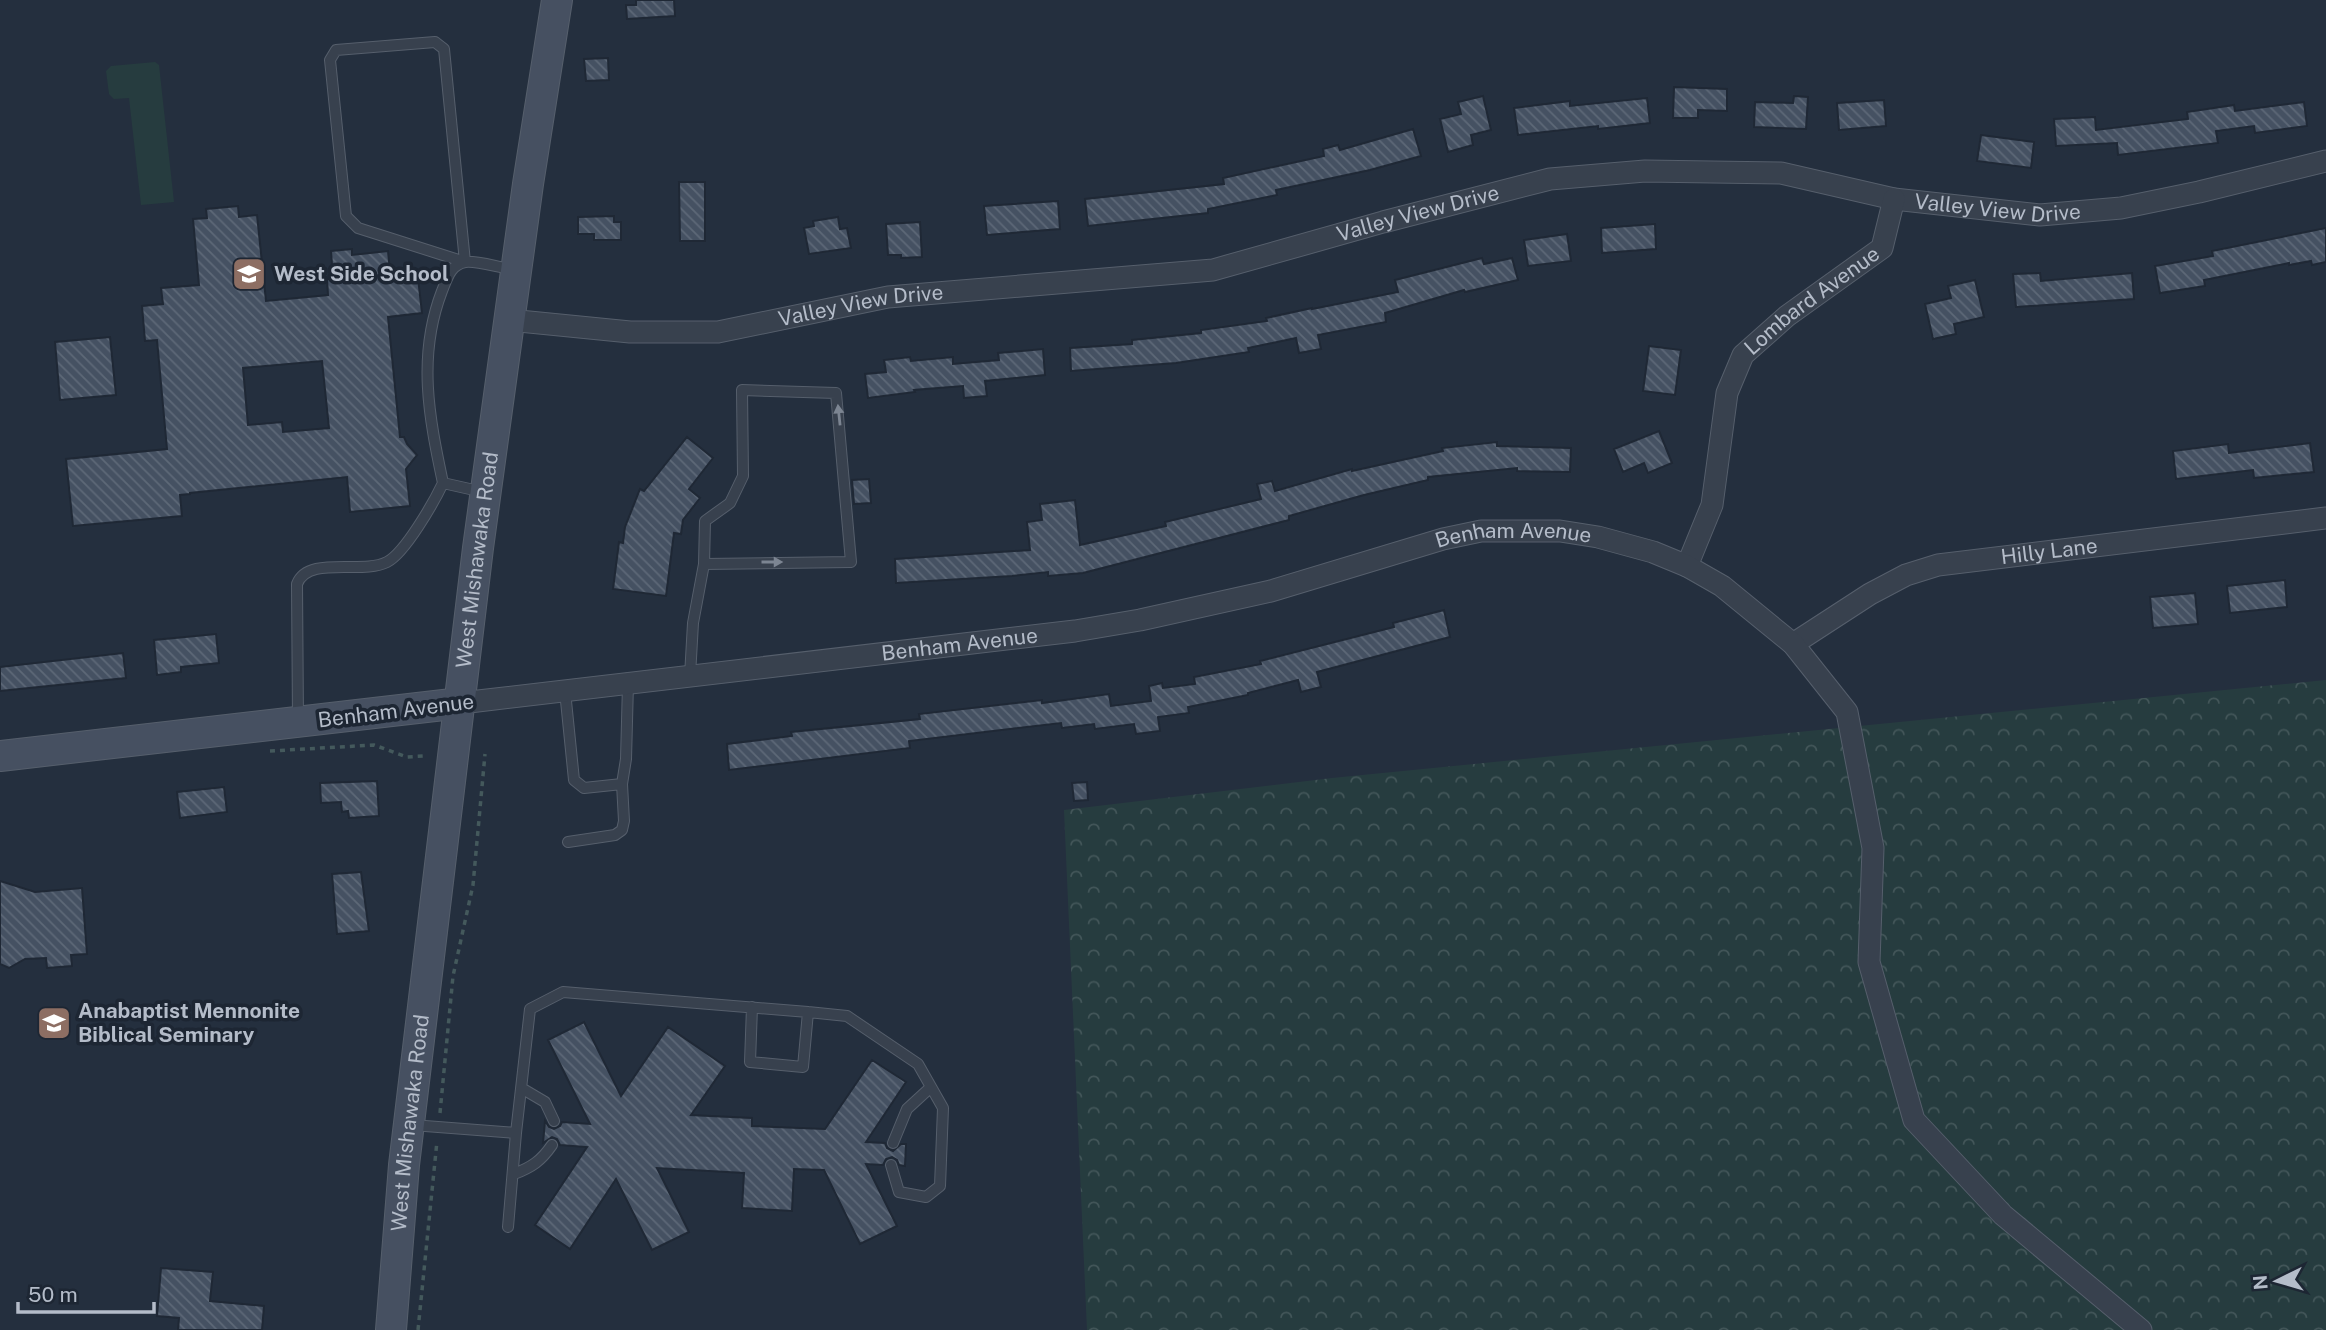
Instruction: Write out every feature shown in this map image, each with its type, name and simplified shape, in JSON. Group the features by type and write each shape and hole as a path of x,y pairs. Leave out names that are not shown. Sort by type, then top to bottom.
{"main road":[{"name":"West Mishawaka Road","path":"391,1330 424,1126 429,951 485,493 557,0"},
{"name":"Benham Avenue","path":"0,756 461,704"}],"street":[{"name":"Valley View Drive","path":"509,320 630,332 718,332 888,297 1213,270 1550,179 1645,171 1781,173 1894,199 2040,215 2121,208 2326,161"},
{"name":"Lombard Avenue","path":"1687,566 1712,505 1727,393 1743,355 1787,316 1882,248 1894,199"},
{"name":"Hilly Lane","path":"1793,644 1870,594 1906,575 1938,565 2326,518"},
{"name":"Benham Avenue","path":"461,704 1075,631 1140,620 1271,591 1443,539 1481,531 1560,531 1598,537 1653,552 1687,566 1722,586 1793,644 1847,712 1873,848 1869,962 1914,1120 2003,1215 2141,1330"}],"lane":[{"path":"465,262 444,50 435,42 336,50 330,60 346,216 358,228 465,262 516,270"},
{"path":"298,722 297,584 300,575 312,569 359,567 387,562 411,537 432,506 443,483 430,419 428,360 432,316 450,271 465,262"},
{"path":"690,676 693,624 704,564 705,521 730,503 743,476 742,390 836,393 852,562 704,564"},
{"path":"443,483 485,493"},
{"path":"568,842 615,835 622,830 628,684"},
{"path":"565,691 574,780 584,788 622,784"},
{"path":"508,1227 530,1009 563,992 847,1016 918,1064 943,1108 940,1186 926,1197 899,1192 891,1165"},
{"path":"752,1007 750,1062 803,1067 808,1012"},
{"path":"893,1143 907,1109 931,1087"},
{"path":"523,1089 545,1102 554,1121"},
{"path":"424,1126 516,1133"},
{"path":"514,1174 531,1168 552,1145"}],"path":[{"path":"265,751 374,745 407,757 424,756"},
{"path":"418,1330 424,1126 473,885 485,754"}],"green space":[{"path":"155,62 159,65 174,202 141,205 129,98 114,99 109,94 106,71 111,66"},
{"path":"2326,680 2326,1330 1087,1330 1064,810 1332,778"}],"building":[{"path":"636,0 674,0 675,16 627,19 626,5 636,5"},
{"path":"608,58 609,80 586,81 584,59"},
{"path":"1674,87 1727,89 1727,111 1698,110 1698,118 1673,118"},
{"path":"1483,96 1491,130 1471,135 1473,145 1448,152 1440,119 1461,114 1458,102"},
{"path":"1794,96 1808,97 1806,129 1754,127 1755,102 1793,103"},
{"path":"1647,98 1650,123 1518,135 1514,108 1570,101 1570,106"},
{"path":"1884,100 1886,126 1839,130 1837,103"},
{"path":"2304,102 2307,126 2255,133 2254,126 2216,131 2218,143 2118,155 2117,143 2056,146 2054,119 2095,117 2096,130 2188,119 2187,112 2234,105 2235,111"},
{"path":"1413,129 1421,156 1276,190 1277,195 1208,209 1208,213 1088,226 1085,199 1224,184 1223,178 1324,156 1323,149 1338,145 1340,150"},
{"path":"1981,135 2034,142 2031,168 1977,161"},
{"path":"679,182 705,182 705,241 680,241"},
{"path":"1058,201 1060,229 987,235 984,206"},
{"path":"238,206 239,217 257,215 266,301 328,295 327,279 333,279 331,251 352,249 352,255 388,251 391,281 418,278 422,313 388,317 400,437 404,437 417,455 406,469 410,506 350,512 347,477 190,493 180,495 182,516 73,526 66,459 167,449 157,340 145,341 142,306 163,304 161,288 199,285 193,219 207,218 206,209","holes":["322,361 329,428 283,432 282,422 248,425 243,368"]},
{"path":"614,216 614,222 621,222 621,240 594,240 594,234 578,234 578,217"},
{"path":"838,217 840,229 847,228 851,248 809,254 804,228 814,226 813,221"},
{"path":"920,222 922,257 901,258 901,255 888,255 886,224"},
{"path":"1655,224 1656,249 1602,253 1601,228"},
{"path":"2326,228 2326,262 2312,265 2311,261 2289,263 2204,280 2205,286 2160,293 2155,266 2213,256 2212,251"},
{"path":"1567,234 1571,261 1528,266 1524,240"},
{"path":"1482,258 1484,264 1512,258 1518,280 1465,292 1464,290 1385,313 1386,322 1318,335 1321,349 1299,353 1296,338 1248,348 1249,352 1176,363 1071,371 1070,348 1132,344 1132,340 1201,333 1201,330 1267,321 1266,318 1398,292 1395,280"},
{"path":"2040,273 2041,281 2132,273 2134,299 2016,307 2013,274"},
{"path":"1975,280 1984,317 1954,324 1956,334 1933,339 1925,304 1951,298 1948,286"},
{"path":"110,337 116,395 60,400 55,342"},
{"path":"1649,346 1681,350 1675,395 1643,391"},
{"path":"1043,349 1045,375 985,381 987,396 964,398 963,386 914,390 915,392 868,398 865,374 886,372 884,360 910,357 911,361 953,357 953,364 999,360 998,353"},
{"path":"1659,431 1672,463 1648,473 1644,463 1623,472 1614,449"},
{"path":"687,437 713,458 689,489 700,498 683,520 681,534 674,533 666,596 613,589 619,542 623,543 625,527 640,489 644,491"},
{"path":"1497,442 1497,446 1571,448 1570,472 1517,471 1517,468 1428,477 1428,480 1289,516 1289,520 1083,573 1048,576 1048,572 896,583 895,559 1030,550 1027,522 1042,520 1040,504 1075,500 1080,545 1166,526 1165,522 1261,499 1257,484 1272,481 1275,491 1352,469 1443,451 1442,448"},
{"path":"2310,443 2314,472 2254,478 2253,470 2176,479 2173,451 2228,444 2229,453"},
{"path":"869,479 871,503 854,504 852,480"},
{"path":"2285,580 2287,607 2230,613 2227,586"},
{"path":"2195,593 2198,624 2153,628 2150,597"},
{"path":"1444,610 1450,637 1317,672 1321,687 1301,692 1298,680 1248,695 1188,707 1189,713 1158,717 1160,731 1136,734 1134,724 1095,729 1094,724 1062,728 1061,723 909,741 910,748 729,770 727,744 792,736 791,732 920,719 919,714 1042,700 1042,703 1109,694 1111,706 1151,701 1149,686 1162,683 1163,688 1195,684 1194,677 1261,664 1260,661 1394,627 1393,623"},
{"path":"216,634 219,663 181,667 181,672 157,675 154,640"},
{"path":"123,653 126,678 0,691 0,667"},
{"path":"377,781 379,816 349,818 348,811 342,812 341,802 321,803 320,783"},
{"path":"1087,782 1088,800 1074,801 1072,783"},
{"path":"224,787 227,812 180,818 177,792"},
{"path":"361,872 369,931 337,934 332,874"},
{"path":"0,881 35,892 82,888 87,954 71,955 72,966 47,968 46,958 25,959 9,968 0,964"},
{"path":"584,1022 621,1096 668,1027 725,1066 691,1115 752,1118 752,1126 825,1129 872,1060 906,1082 866,1142 885,1143 887,1148 893,1151 901,1144 906,1144 905,1166 899,1165 892,1157 886,1159 883,1165 866,1164 897,1226 860,1244 824,1170 794,1169 792,1211 742,1208 744,1173 657,1168 689,1232 652,1250 616,1179 570,1249 535,1225 587,1147 560,1145 557,1139 552,1137 543,1143 545,1121 554,1129 562,1122 590,1124 548,1040"},
{"path":"161,1268 213,1272 210,1301 264,1306 262,1330 178,1330 179,1318 157,1316"}],"place":[{"name":"West Side School","path":"249,274"},
{"name":"Anabaptist Mennonite Biblical Seminary","path":"54,1023"}]}
